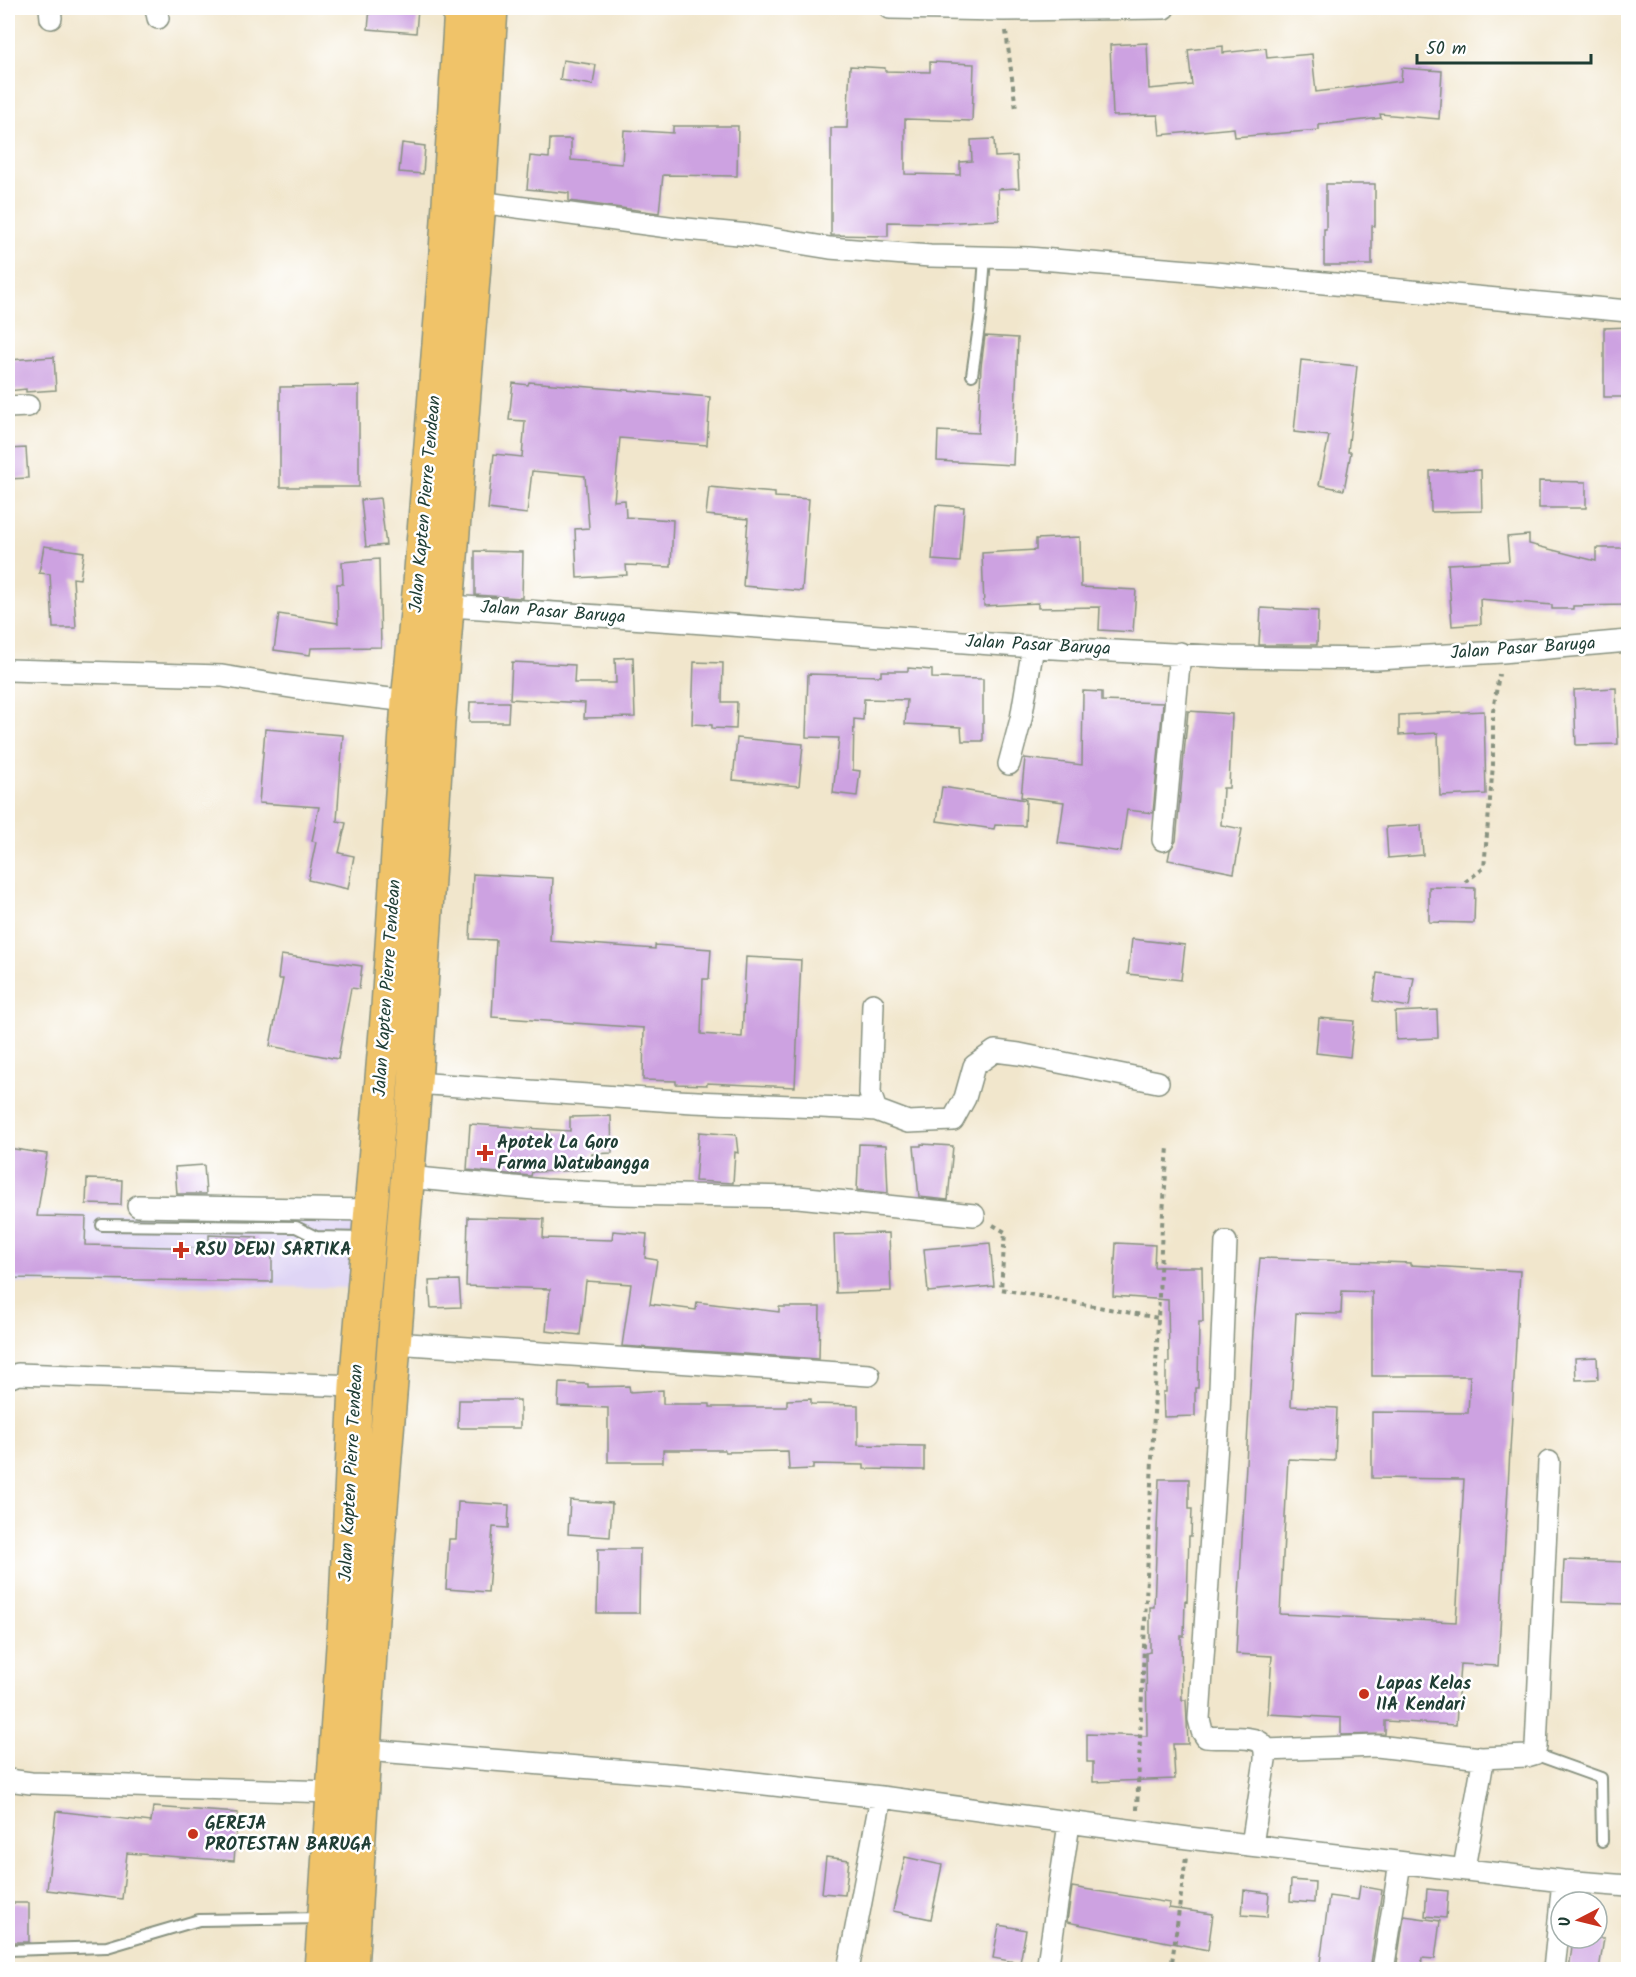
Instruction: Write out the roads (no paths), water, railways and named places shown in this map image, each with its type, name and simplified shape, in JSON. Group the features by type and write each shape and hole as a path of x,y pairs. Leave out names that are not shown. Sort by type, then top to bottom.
{"highway":[{"name":"Jalan Kapten Pierre Tendean","path":"321,1970 332,1792 349,1749 372,1619 415,1083 438,722 433,605 461,8"},
{"name":"Jalan Kapten Pierre Tendean","path":"351,1970 346,1602 356,1386 388,1007 408,701 433,605 479,202 491,8"}],"street":[{"path":"890,8 1003,10 1164,8"},
{"path":"479,202 676,228 749,235 830,248 930,256 1028,258 1629,311"},
{"name":"Jalan Pasar Baruga","path":"433,605 1033,648 1232,657 1376,659 1502,652 1629,641"},
{"path":"1009,764 1022,719 1033,648"},
{"path":"1163,840 1180,653"},
{"path":"8,669 222,676 303,689 408,701"},
{"path":"873,1004 870,1094 876,1110"},
{"path":"415,1083 661,1100 876,1110 908,1122 953,1120 965,1098 974,1066 995,1051 1158,1082"},
{"path":"407,1177 580,1192 798,1197 974,1215"},
{"path":"138,1206 369,1224"},
{"path":"1226,1242 1219,1413 1199,1719 1206,1737 1256,1739 1263,1745 1265,1750 1252,1845"},
{"path":"394,1343 869,1375"},
{"path":"8,1378 18,1374 356,1386"},
{"path":"1265,1750 1377,1746 1481,1758 1534,1754 1549,1462"},
{"path":"349,1749 692,1776 881,1797 1069,1824 1400,1863 1629,1886"},
{"path":"1464,1869 1482,1767 1481,1758"},
{"path":"8,1780 31,1783 332,1792"},
{"path":"848,1970 881,1797"},
{"path":"1047,1970 1069,1824"},
{"path":"1383,1970 1400,1863"},
{"path":"1554,1970 1563,1881"}],"lane":[{"path":"972,375 981,313 985,257"},
{"path":"102,1225 296,1227 316,1237 369,1224"},
{"path":"1534,1754 1600,1778 1602,1841"},
{"path":"8,1950 107,1947 199,1920 324,1917"}],"place":[{"name":"Apotek La Goro Farma Watubangga","path":"485,1153"},
{"name":"RSU DEWI SARTIKA","path":"181,1250"},
{"name":"Lapas Kelas IIA Kendari","path":"1364,1694"},
{"name":"GEREJA PROTESTAN BARUGA","path":"193,1834"}]}
